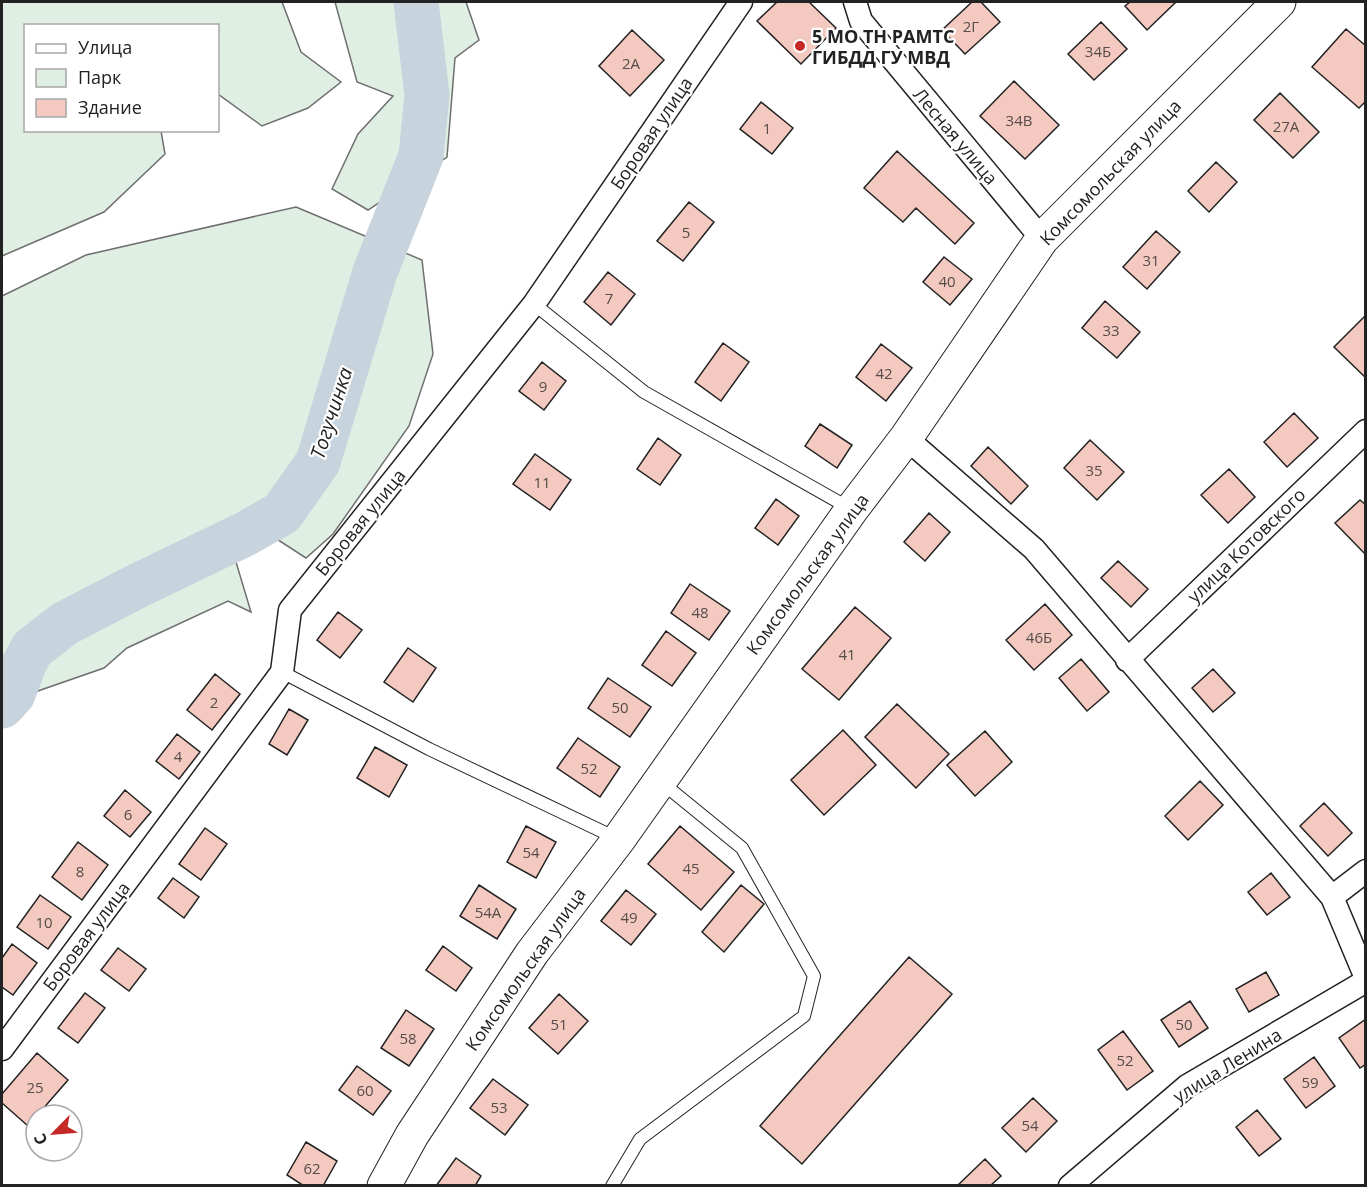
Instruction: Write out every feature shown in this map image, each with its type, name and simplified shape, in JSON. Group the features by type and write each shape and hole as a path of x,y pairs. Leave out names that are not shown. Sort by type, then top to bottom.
{"main road":[{"name":"Комсомольская улица","path":"384,1185 412,1134 532,953 619,839 852,509 906,438 1042,239 1279,2"}],"street":[{"name":"Боровая улица","path":"2,1049 282,672 290,610 534,304 741,2"},
{"name":"Лесная улица","path":"855,2 861,21 1042,239"},
{"name":"улица Котовского","path":"1127,660 1365,431"},
{"path":"906,438 1034,549 1332,897 1365,979"},
{"path":"1332,897 1365,871"},
{"name":"улица Ленина","path":"1070,1185 1187,1086 1365,979"}],"lane":[{"path":"534,304 644,392 852,509"},
{"path":"282,672 429,749 619,839"},
{"path":"612,1185 640,1140 804,1016 814,976 742,848 660,781"}],"green space":[{"path":"2,2 282,2 301,52 341,82 308,108 262,126 219,95 219,24 24,24 24,132 161,132 165,154 104,212 2,256"},
{"path":"335,2 466,2 479,40 455,58 447,157 368,210 332,189 358,134 393,96 357,82"},
{"path":"296,207 422,260 433,354 409,426 333,534 306,558 269,534 236,562 251,612 228,601 127,648 104,668 35,692 2,716 2,296 86,255"}],"building":[{"name":"5 МО ТН РАМТС ГИБДД ГУ МВД","path":"777,2 809,2 836,28 801,64 757,21"},
{"path":"972,2 981,2 1000,22 965,54 942,30"},
{"path":"1130,2 1176,2 1147,30 1125,6"},
{"path":"1101,22 1127,49 1094,80 1068,54"},
{"path":"1346,29 1366,46 1366,101 1359,108 1312,67"},
{"path":"632,30 664,60 630,96 599,66"},
{"path":"1014,81 1059,125 1025,159 980,116"},
{"path":"1280,93 1319,132 1293,158 1254,120"},
{"path":"761,102 793,128 772,154 740,129"},
{"path":"897,151 974,223 955,244 916,208 903,222 864,188"},
{"path":"1216,162 1237,182 1209,212 1188,191"},
{"path":"689,202 714,222 683,261 657,241"},
{"path":"1156,231 1180,252 1147,289 1123,267"},
{"path":"944,257 972,279 950,305 923,282"},
{"path":"608,272 635,294 611,325 584,302"},
{"path":"1105,301 1140,332 1117,358 1082,328"},
{"path":"1366,315 1366,378 1334,347"},
{"path":"723,343 749,362 721,401 695,382"},
{"path":"881,344 912,368 886,401 856,377"},
{"path":"542,362 566,381 544,410 519,391"},
{"path":"1294,413 1318,438 1287,467 1264,442"},
{"path":"820,424 852,445 837,468 805,446"},
{"path":"658,438 681,455 660,485 637,469"},
{"path":"1090,440 1124,472 1097,500 1064,468"},
{"path":"988,447 1028,486 1011,504 971,466"},
{"path":"535,454 571,480 550,510 513,484"},
{"path":"1229,469 1255,497 1228,523 1201,495"},
{"path":"776,499 799,516 778,545 755,528"},
{"path":"1360,500 1366,505 1366,555 1335,523"},
{"path":"929,513 950,532 925,561 904,542"},
{"path":"1118,561 1148,589 1131,607 1101,578"},
{"path":"690,584 730,611 709,640 671,613"},
{"path":"1045,604 1072,635 1034,670 1006,640"},
{"path":"855,607 891,638 839,700 802,669"},
{"path":"338,612 362,630 340,658 317,640"},
{"path":"666,631 696,653 672,686 642,665"},
{"path":"408,648 436,668 413,702 384,682"},
{"path":"1081,659 1109,692 1087,711 1059,678"},
{"path":"1213,669 1235,693 1213,712 1192,688"},
{"path":"215,674 240,694 212,730 187,710"},
{"path":"608,678 651,707 630,737 588,708"},
{"path":"897,704 949,754 916,788 865,737"},
{"path":"289,709 308,720 287,755 269,744"},
{"path":"843,730 876,765 824,815 791,780"},
{"path":"985,731 1012,762 975,796 947,765"},
{"path":"177,734 200,752 179,779 156,761"},
{"path":"578,738 620,767 600,797 557,768"},
{"path":"375,747 407,765 389,797 357,778"},
{"path":"1200,781 1223,805 1188,840 1165,816"},
{"path":"125,790 151,812 130,837 104,816"},
{"path":"1324,803 1352,833 1328,856 1300,826"},
{"path":"526,826 556,842 536,878 507,862"},
{"path":"680,826 734,872 701,910 648,864"},
{"path":"205,828 227,844 201,880 179,864"},
{"path":"78,842 108,865 82,900 52,877"},
{"path":"1271,873 1290,897 1267,915 1248,892"},
{"path":"173,878 199,897 184,918 158,898"},
{"path":"479,885 516,909 497,939 460,916"},
{"path":"741,885 764,904 724,952 702,932"},
{"path":"626,890 656,914 631,945 601,921"},
{"path":"40,895 71,917 48,949 17,927"},
{"path":"12,944 37,963 13,995 2,987 2,958"},
{"path":"443,946 472,968 456,991 426,970"},
{"path":"118,948 146,969 129,991 101,970"},
{"path":"909,957 952,994 802,1164 760,1126"},
{"path":"1266,972 1279,995 1249,1012 1236,989"},
{"path":"85,993 105,1008 78,1043 58,1028"},
{"path":"559,994 588,1021 558,1054 529,1028"},
{"path":"1190,1001 1208,1028 1179,1047 1161,1020"},
{"path":"406,1010 434,1029 409,1066 381,1048"},
{"path":"1366,1019 1366,1064 1360,1068 1339,1038"},
{"path":"1123,1031 1153,1071 1127,1090 1098,1050"},
{"path":"37,1053 68,1080 48,1103 24,1103 24,1122 2,1103 2,1094"},
{"path":"1314,1057 1335,1086 1306,1108 1284,1079"},
{"path":"357,1066 391,1091 373,1115 339,1090"},
{"path":"493,1079 528,1105 505,1135 470,1108"},
{"path":"1033,1098 1057,1121 1026,1152 1002,1128"},
{"path":"1257,1110 1281,1139 1259,1156 1236,1127"},
{"path":"306,1142 337,1161 323,1186 304,1186 287,1175"},
{"path":"456,1158 481,1176 475,1186 436,1186"},
{"path":"985,1159 1001,1176 990,1186 957,1186"}],"waterway":[{"name":"Тогучинка","path":"2,706 13,694 32,649 64,624 245,534 282,513 318,462 375,272 421,156 427,95 416,2"}],"place":[{"name":"5 МО ТН РАМТС ГИБДД ГУ МВД","path":"800,46"}]}
